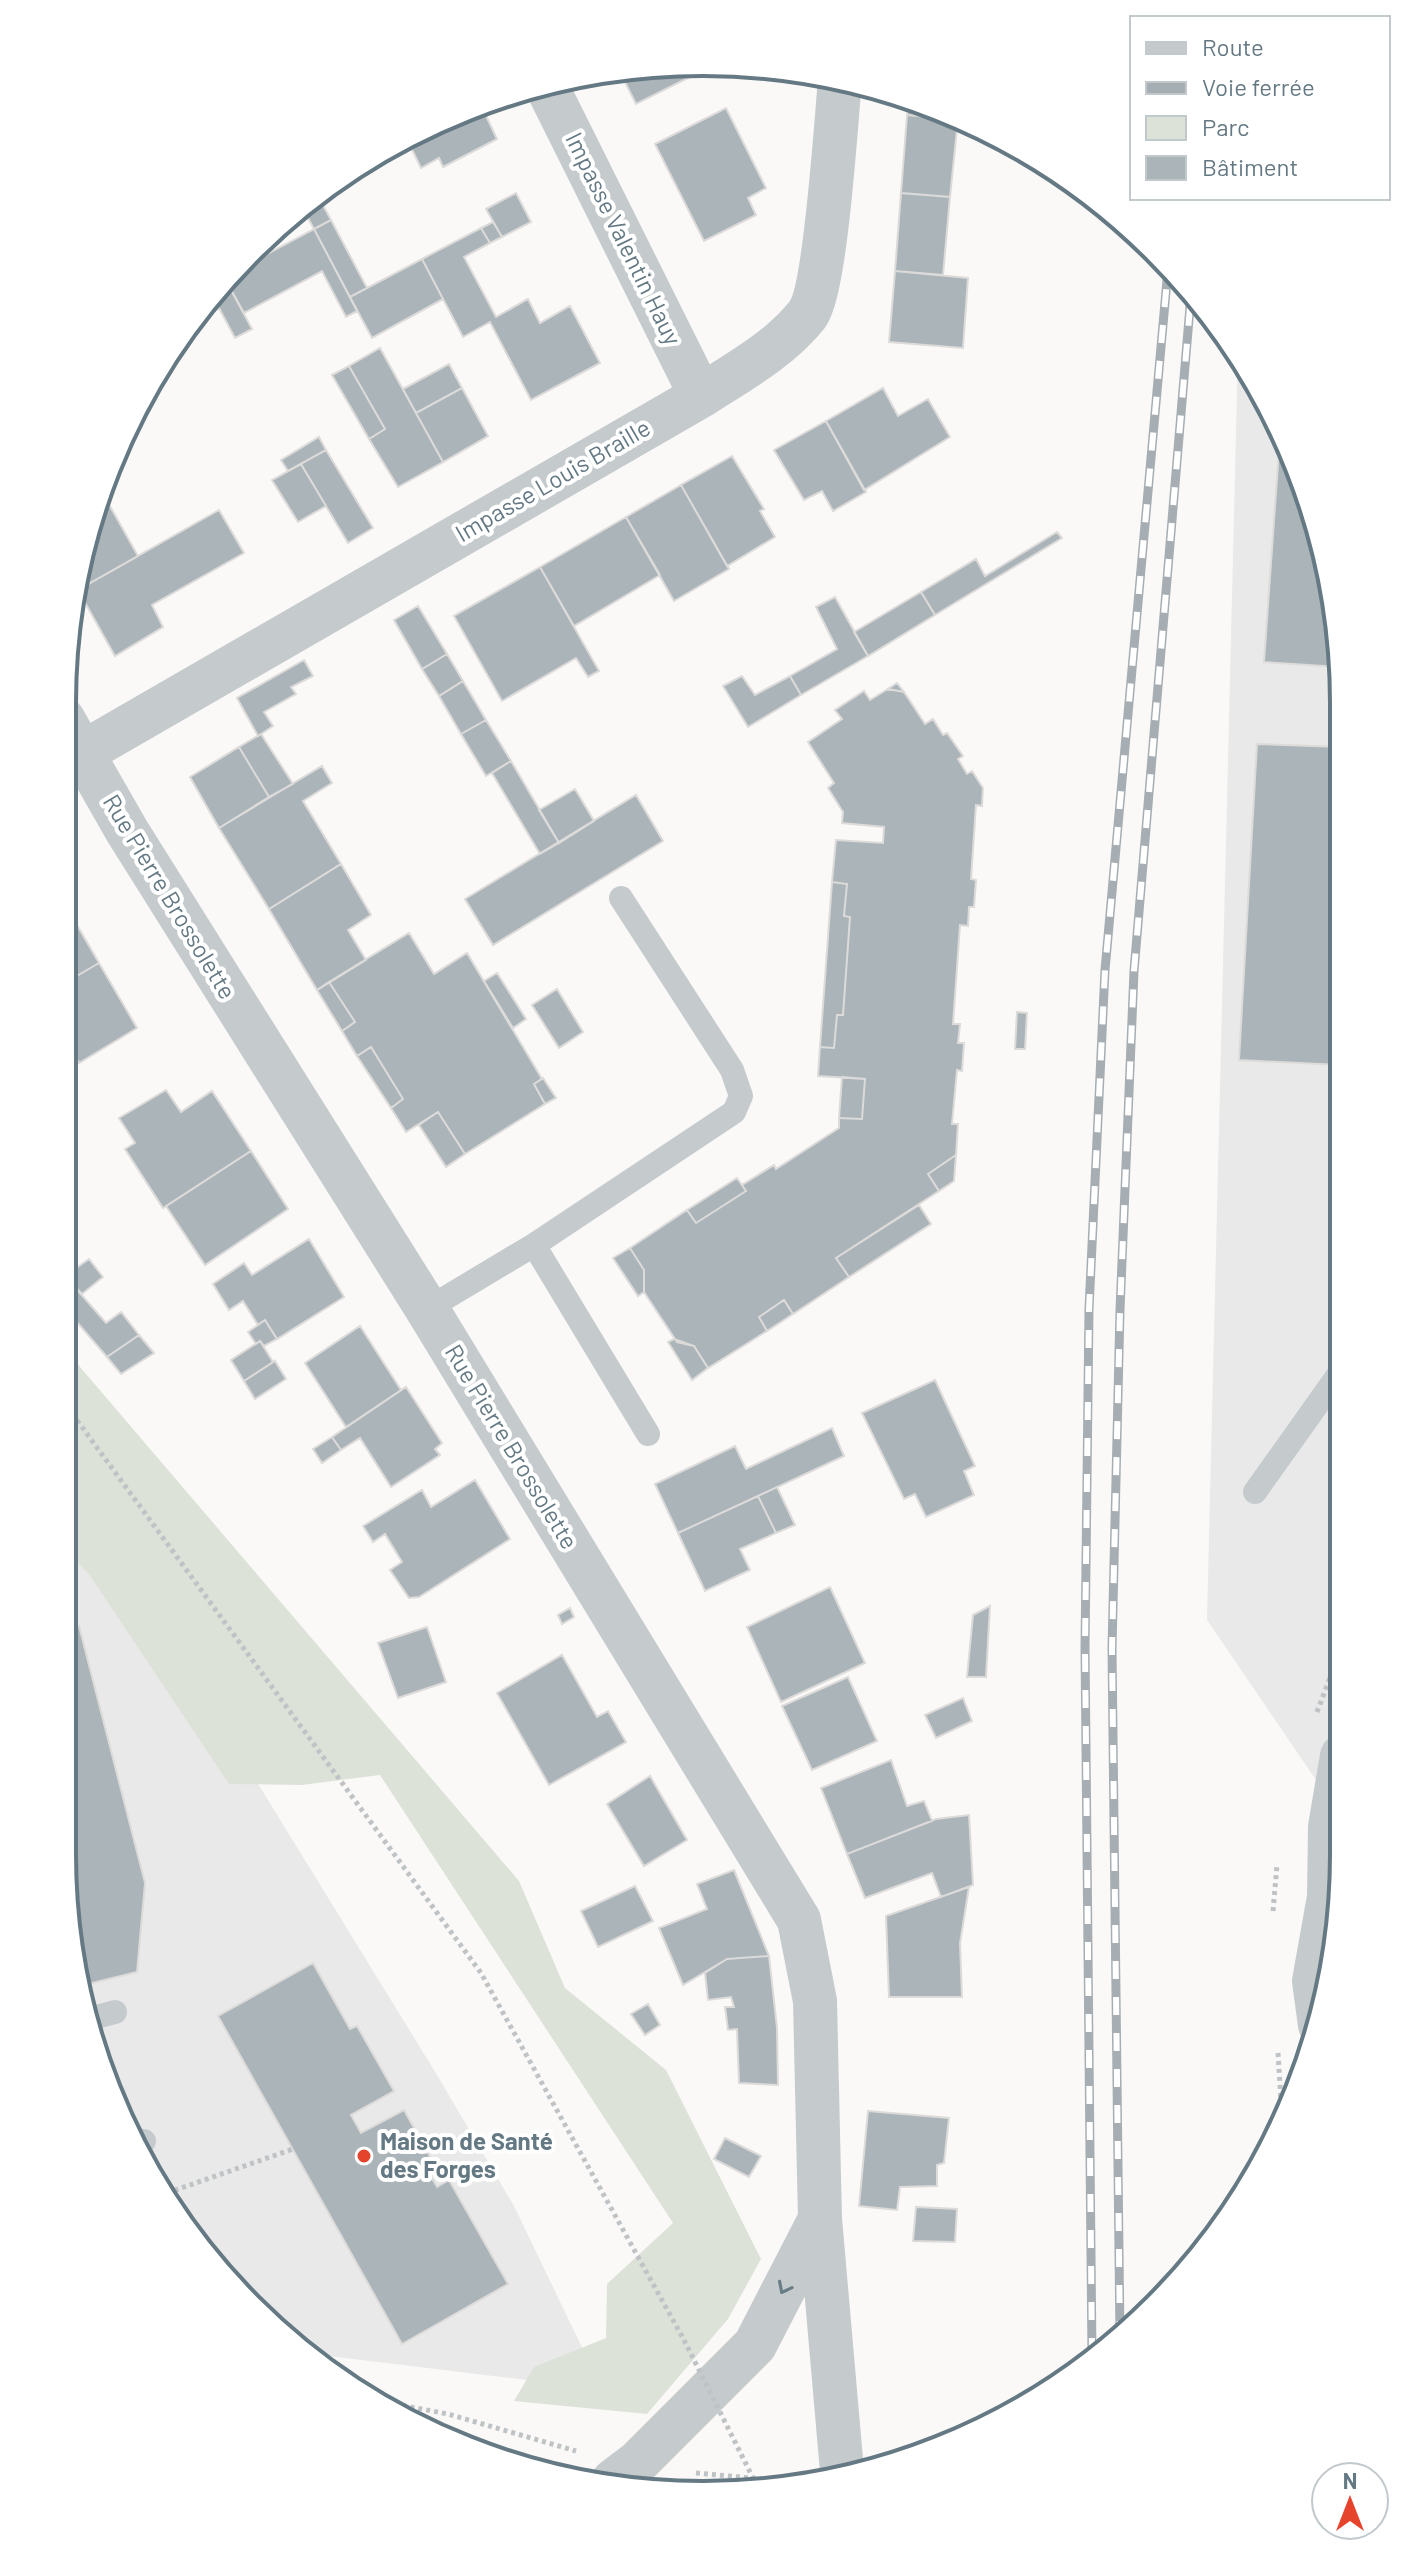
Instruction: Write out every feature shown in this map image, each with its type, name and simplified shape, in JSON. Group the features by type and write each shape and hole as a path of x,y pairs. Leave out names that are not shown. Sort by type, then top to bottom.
{"street":[{"name":"Impasse Louis Braille","path":"76,734 701,396 779,345 809,312 820,268 839,91"},
{"name":"Impasse Valentin Hauy","path":"551,95 701,396"},
{"name":"Rue Pierre Brossolette","path":"76,741 127,831 427,1309 799,1920 815,2001 820,2219 842,2465"},
{"path":"1315,1989 1314,1981 1323,1947"},
{"name":"Rue Pierre Brossolette","path":"620,2476 638,2462 755,2345 820,2219"}],"lane":[{"path":"427,1309 534,1245 734,1112 741,1096 732,1070 621,898"},
{"path":"534,1245 648,1434"},
{"path":"1255,1492 1330,1386"},
{"path":"97,2017 115,2012"}],"path":[{"path":"76,1419 481,1973 684,2340 754,2479"},
{"path":"174,2190 293,2149"}],"shaded area":[{"path":"1237,376 1265,426 1297,501 1318,581 1329,662 1330,1800 1207,1620"},
{"path":"76,1516 252,1774 437,2075 514,2206 602,2389 328,2356 290,2325 232,2267 206,2236 160,2168 109,2056 97,2016 81,1936 76,1854"}],"green space":[{"path":"76,1362 519,1881 565,1988 666,2070 761,2259 728,2319 647,2414 514,2401 534,2367 606,2338 607,2284 673,2223 380,1775 302,1785 229,1784 89,1574 76,1561"}],"building":[{"path":"691,76 636,104 624,81"},
{"path":"726,108 766,188 748,198 756,215 704,241 655,144"},
{"path":"908,110 924,117 907,115"},
{"path":"486,115 497,139 443,167 439,158 421,168 412,149"},
{"path":"907,115 923,116 957,130 950,197 901,193"},
{"path":"516,193 531,222 502,237 486,209"},
{"path":"901,193 950,197 943,275 895,271"},
{"path":"323,205 331,220 314,229 308,217"},
{"path":"331,220 367,288 350,297 314,229"},
{"path":"493,222 502,237 490,243 481,228"},
{"path":"481,228 490,243 464,257 496,317 528,299 540,323 570,306 600,363 531,400 490,322 463,337 422,259"},
{"path":"314,229 357,311 346,317 322,271 244,313 232,291 266,255"},
{"path":"422,259 443,299 372,338 350,297"},
{"path":"895,271 968,278 963,348 889,342"},
{"path":"231,291 252,329 235,338 219,308 215,310"},
{"path":"380,348 443,462 398,487 369,439 385,429 349,366"},
{"path":"449,364 462,388 416,413 403,389"},
{"path":"349,366 385,429 369,439 332,375"},
{"path":"462,388 488,436 443,462 416,413"},
{"path":"883,388 898,416 928,399 950,437 864,490 826,421"},
{"path":"826,421 866,492 833,511 822,491 804,500 774,450"},
{"path":"319,437 326,450 288,471 281,460"},
{"path":"326,450 373,528 348,543 301,464"},
{"path":"732,456 764,509 760,511 775,537 727,566 681,485"},
{"path":"1279,456 1309,541 1325,621 1329,666 1264,662"},
{"path":"301,464 326,506 298,522 272,480"},
{"path":"681,485 729,569 674,601 626,517"},
{"path":"108,503 138,556 87,585"},
{"path":"219,510 244,553 152,605 163,627 115,656 84,601 87,585"},
{"path":"626,517 660,575 574,626 540,567"},
{"path":"1057,532 1062,538 935,615 921,592 976,559 985,576"},
{"path":"540,567 599,671 588,677 576,658 502,701 454,616"},
{"path":"921,592 935,615 868,656 854,632"},
{"path":"835,597 868,656 801,695 790,676 837,649 816,607"},
{"path":"418,606 447,654 422,669 394,620"},
{"path":"447,654 463,681 439,696 422,669"},
{"path":"304,660 313,676 291,687 296,694 264,712 273,726 258,736 237,698"},
{"path":"742,676 755,695 790,676 801,695 748,727 723,686"},
{"path":"463,681 486,720 461,734 439,696"},
{"path":"897,683 904,692 888,689"},
{"path":"888,689 904,692 925,724 933,719 943,735 947,733 963,756 958,759 967,774 972,771 983,788 982,806 976,805 971,879 976,880 974,907 969,907 968,926 960,925 953,1024 960,1024 958,1043 964,1043 962,1071 957,1070 952,1124 958,1124 956,1155 928,1174 939,1191 836,1258 849,1277 793,1314 784,1300 759,1317 767,1331 708,1368 694,1346 677,1342 644,1292 644,1270 630,1248 687,1210 696,1223 746,1191 742,1185 774,1165 776,1169 839,1128 839,1118 862,1119 865,1079 818,1076 820,1047 834,1048 837,1015 843,1015 850,917 844,916 847,884 832,882 836,840 883,843 884,827 842,823 843,812 828,788 834,783 808,742 842,719 835,710 864,691 870,700"},
{"path":"486,720 511,761 486,776 461,734"},
{"path":"261,734 293,784 269,797 239,747"},
{"path":"1257,744 1330,747 1330,1065 1239,1060"},
{"path":"239,747 269,797 219,828 190,777"},
{"path":"511,761 559,843 540,854 492,773"},
{"path":"322,766 332,783 303,801 341,864 269,909 219,828"},
{"path":"575,789 594,821 559,843 539,810"},
{"path":"636,795 663,841 493,945 465,899"},
{"path":"341,864 371,915 348,930 366,960 317,990 269,909"},
{"path":"832,882 847,884 844,916 850,917 843,1015 837,1015 834,1048 820,1047"},
{"path":"76,923 99,963 76,976"},
{"path":"409,933 434,974 467,953 542,1079 534,1084 545,1104 465,1154 438,1112 406,1132 391,1108 403,1099 371,1047 357,1056 342,1031 355,1022 329,982"},
{"path":"99,963 137,1028 79,1063 76,1058 76,976"},
{"path":"497,973 526,1019 513,1028 484,981"},
{"path":"329,982 355,1022 342,1031 317,990"},
{"path":"557,989 583,1032 559,1048 532,1005"},
{"path":"1017,1012 1027,1013 1025,1049 1015,1049"},
{"path":"371,1047 403,1099 391,1108 357,1056"},
{"path":"842,1077 865,1079 862,1119 839,1118"},
{"path":"543,1078 556,1098 545,1104 534,1084"},
{"path":"166,1090 181,1112 212,1091 251,1151 163,1208 125,1149 135,1143 119,1118"},
{"path":"438,1112 465,1154 446,1167 419,1125"},
{"path":"251,1151 288,1209 205,1265 166,1206"},
{"path":"956,1155 954,1181 939,1191 928,1174"},
{"path":"737,1178 746,1191 696,1223 687,1210"},
{"path":"919,1205 931,1224 849,1277 836,1258"},
{"path":"309,1239 344,1297 277,1339 265,1320 258,1325 243,1301 229,1310 213,1284 244,1263 252,1275"},
{"path":"630,1248 644,1270 644,1292 638,1296 613,1258"},
{"path":"89,1259 103,1277 82,1294 76,1288 76,1268"},
{"path":"76,1289 106,1323 121,1312 139,1335 107,1357 76,1321"},
{"path":"784,1300 793,1314 767,1331 759,1317"},
{"path":"265,1320 277,1339 264,1346 260,1341 256,1344 248,1332"},
{"path":"360,1326 401,1390 346,1427 305,1363"},
{"path":"139,1335 154,1353 121,1374 107,1357"},
{"path":"674,1339 694,1346 708,1368 692,1380 668,1342"},
{"path":"260,1341 273,1362 244,1381 231,1360"},
{"path":"275,1361 286,1379 255,1399 244,1381"},
{"path":"935,1380 975,1466 964,1471 974,1495 926,1517 915,1494 904,1499 862,1413"},
{"path":"406,1387 442,1443 435,1449 440,1455 391,1487 360,1438 341,1450 332,1437"},
{"path":"832,1428 844,1456 678,1533 655,1484 735,1446 746,1469"},
{"path":"332,1437 341,1450 322,1463 313,1449"},
{"path":"475,1480 510,1539 419,1597 409,1598 390,1570 402,1562 385,1534 373,1542 363,1526 422,1490 431,1507"},
{"path":"777,1487 795,1525 776,1533 758,1496"},
{"path":"758,1496 776,1533 740,1549 750,1570 705,1591 678,1533"},
{"path":"830,1587 865,1663 781,1702 747,1627"},
{"path":"990,1606 986,1677 967,1677 973,1615"},
{"path":"570,1608 574,1617 562,1624 558,1615"},
{"path":"79,1626 145,1883 137,1972 90,1984 77,1895 76,1627"},
{"path":"427,1627 446,1682 398,1698 378,1643"},
{"path":"562,1655 597,1717 608,1711 626,1742 549,1785 497,1693"},
{"path":"848,1677 877,1741 812,1770 782,1706"},
{"path":"963,1698 972,1721 936,1738 925,1715"},
{"path":"891,1760 907,1806 924,1801 932,1821 847,1854 821,1788"},
{"path":"650,1776 687,1840 644,1866 607,1804"},
{"path":"969,1815 973,1885 941,1897 932,1873 865,1898 847,1854 936,1819"},
{"path":"734,1870 769,1956 727,1959 683,1985 659,1928 707,1909 697,1884"},
{"path":"635,1886 653,1921 598,1947 581,1911"},
{"path":"969,1887 960,1943 962,1997 889,1997 886,1916"},
{"path":"769,1956 777,2028 778,2085 739,2083 737,2029 728,2030 725,2007 734,2007 731,1997 708,2000 705,1973 727,1959"},
{"name":"Maison de Santé des Forges","path":"313,1963 350,2029 357,2026 394,2091 351,2115 361,2133 404,2110 434,2164 426,2168 437,2187 449,2180 508,2284 402,2344 218,2016"},
{"path":"648,2004 660,2025 645,2035 631,2014"},
{"path":"868,2111 949,2118 944,2163 937,2165 937,2186 900,2187 897,2210 859,2206"},
{"path":"725,2138 761,2156 749,2177 714,2159"},
{"path":"916,2207 957,2209 955,2242 913,2241"}],"railway":[{"path":"1092,2345 1085,1648 1089,1309 1105,970 1167,282"},
{"path":"1120,2321 1112,1649 1120,1310 1134,971 1190,309"}],"place":[{"name":"Maison de Santé des Forges","path":"364,2156"}]}
